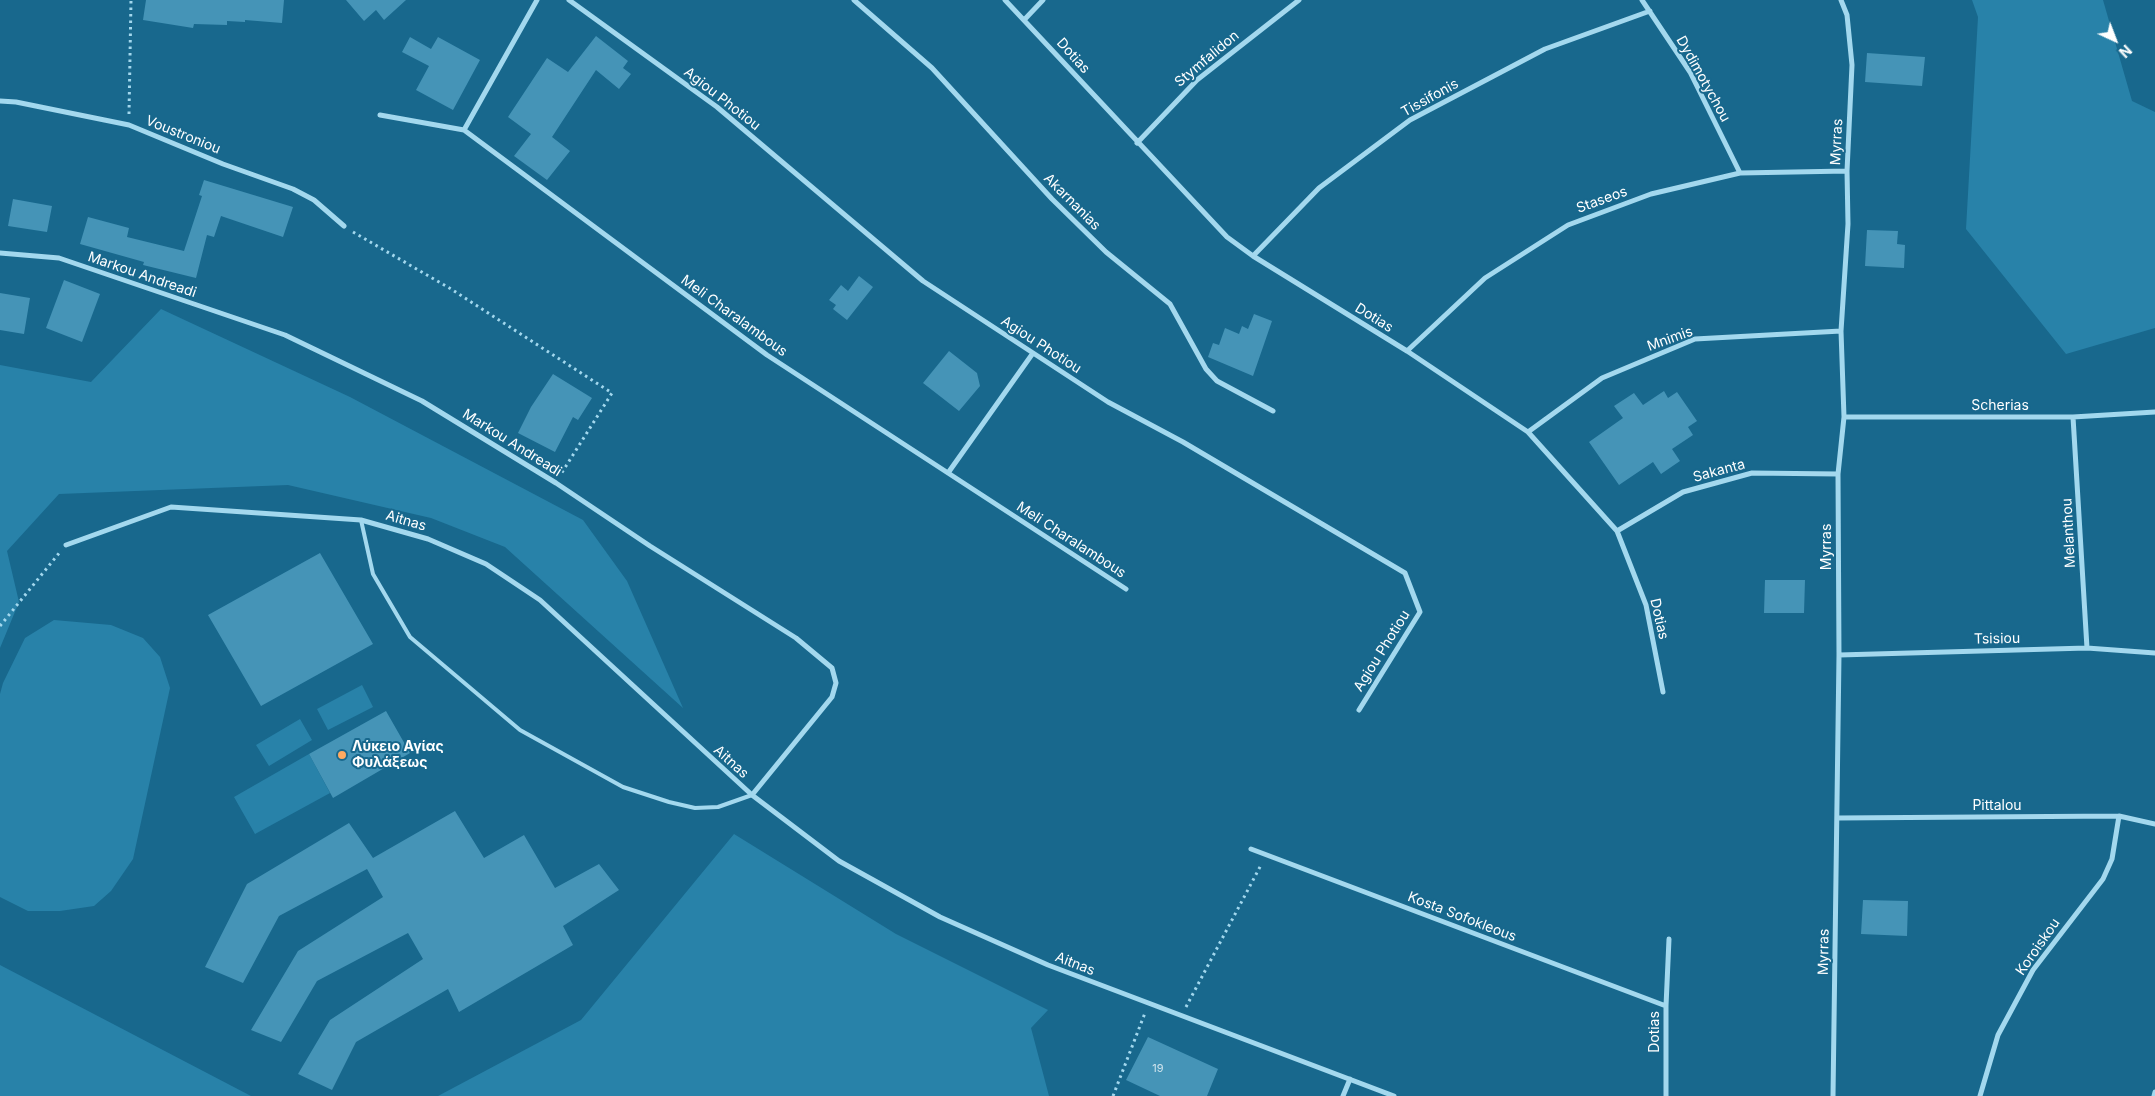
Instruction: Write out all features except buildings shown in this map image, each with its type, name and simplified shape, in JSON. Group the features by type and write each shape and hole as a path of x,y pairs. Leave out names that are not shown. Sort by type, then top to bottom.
{"street":[{"path":"380,115 464,130 537,0"},
{"name":"Agiou Photiou","path":"568,0 717,107 923,281 1108,402 1184,442 1405,573 1420,612 1359,710"},
{"name":"Akarnanias","path":"854,0 932,68 1052,199 1106,252 1170,304 1206,369 1217,381 1273,411"},
{"name":"Dotias","path":"1005,0 1025,19 1137,143 1227,237 1253,256 1407,351 1528,432 1617,532 1646,605 1663,692"},
{"path":"1025,19 1043,0"},
{"name":"Stymfalidon","path":"1137,143 1197,80 1298,0"},
{"name":"Dydimotychou","path":"1642,0 1690,72 1740,173"},
{"name":"Myrras","path":"1833,1096 1838,818 1838,474 1844,417 1841,331 1848,224 1846,171 1852,65 1847,15 1841,0"},
{"name":"Tissifonis","path":"1253,256 1319,188 1410,120 1545,49 1650,11"},
{"name":"Voustroniou","path":"0,101 16,102 128,125 223,164 293,189 314,200 344,226"},
{"name":"Meli Charalambous","path":"464,130 768,356 1126,589"},
{"name":"Staseos","path":"1407,351 1485,278 1568,225 1651,194 1740,173 1846,171"},
{"name":"Markou Andreadi","path":"0,253 59,258 285,336 422,401 556,482 650,546 796,638 832,668 836,683 832,697 752,795"},
{"name":"Mnimis","path":"1528,432 1602,378 1695,339 1841,331"},
{"path":"948,473 1033,353"},
{"name":"Scherias","path":"1844,417 2073,417 2155,412"},
{"name":"Melanthou","path":"2073,417 2087,648"},
{"name":"Sakanta","path":"1617,532 1683,492 1752,473 1838,474"},
{"name":"Aitnas","path":"66,545 171,507 361,520 428,539 486,564 540,600 752,795 839,861 940,917 1048,965 1394,1096"},
{"name":"Tsisiou","path":"1839,654 2087,648 2155,653"},
{"name":"Pittalou","path":"1838,818 2118,816 2155,824"},
{"name":"Koroiskou","path":"1980,1096 1998,1035 2033,970 2103,879 2112,859 2118,816"},
{"name":"Kosta Sofokleous","path":"1251,849 1666,1006"},
{"name":"Dotias","path":"1666,1096 1666,1006 1669,939"},
{"path":"1342,1096 1350,1079"},
{"path":"2154,1096 2155,1092"}],"lane":[{"path":"361,520 373,574 410,637 520,730 623,787 669,802 695,808 718,807 752,795"}],"path":[{"path":"128,125 131,0"},
{"path":"344,226 452,289 612,393 556,482"},
{"path":"0,626 66,545"},
{"path":"1181,1015 1266,855"},
{"path":"1113,1096 1149,1004"}],"shaded area":[{"path":"1972,0 2103,0 2132,101 2155,112 2155,328 2066,354 1966,229 1978,17"},
{"path":"161,309 350,397 583,520 627,581 683,708 505,547 431,518 288,485 59,494 7,551 19,602 0,648 0,365 91,382"},
{"path":"54,620 111,625 143,638 160,657 170,688 133,859 111,891 94,906 60,911 28,911 0,897 0,694 3,683 25,638"},
{"path":"362,685 373,707 328,730 317,709"},
{"path":"300,719 312,740 269,766 256,745"},
{"path":"309,754 330,793 255,834 234,797"},
{"path":"734,834 896,934 1048,1010 1031,1028 1049,1096 438,1096 581,1020"},
{"path":"0,965 251,1096 0,1096"}],"place":[{"name":"Λύκειο Αγίας Φυλάξεως","path":"342,755"}]}
